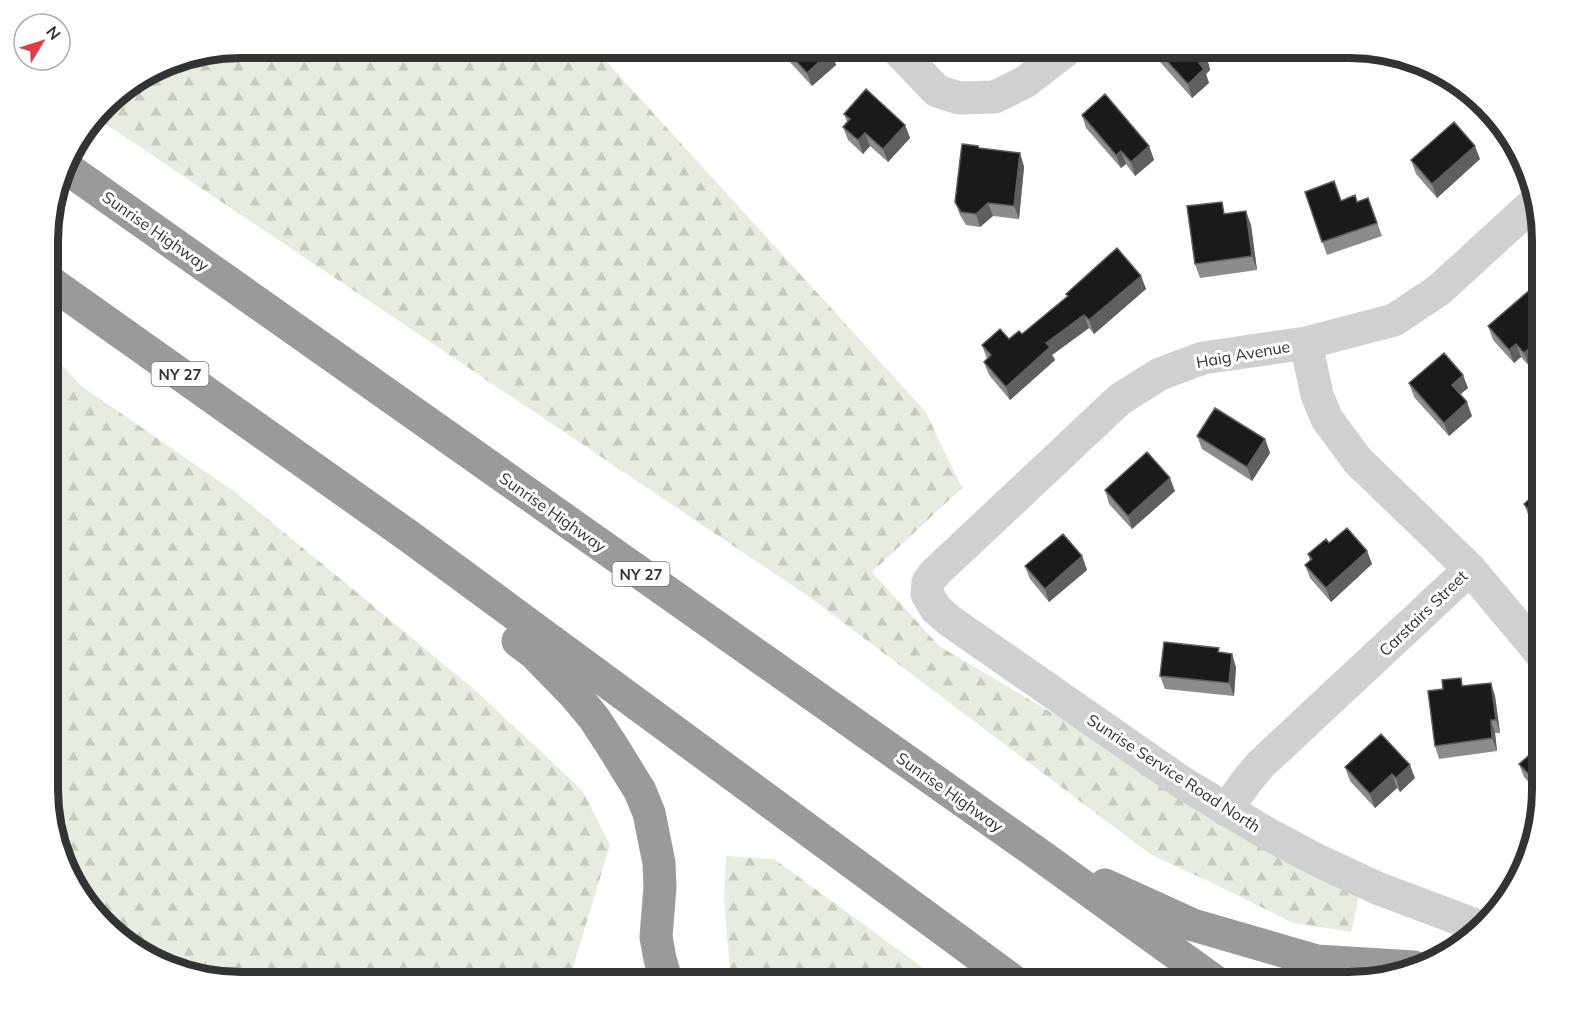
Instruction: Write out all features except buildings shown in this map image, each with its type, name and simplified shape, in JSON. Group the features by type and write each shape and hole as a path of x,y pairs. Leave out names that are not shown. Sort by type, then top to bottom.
{"highway":[{"name":"Sunrise Highway","path":"72,172 1202,972"},
{"name":"NY 27","path":"58,288 410,537 1001,972"},
{"path":"410,537 516,639 534,653 574,694 612,744 640,791 649,813 659,863 660,887 656,937 664,972"},
{"path":"1037,854 1193,925 1317,960 1397,966"}],"street":[{"path":"906,58 937,91 959,98 995,97 1025,82 1056,58"},
{"name":"Haig Avenue","path":"927,594 928,582 935,573 1120,399 1160,374 1203,358 1306,344 1394,320 1439,290 1528,208"},
{"name":"Carstairs Street","path":"1226,810 1260,765 1470,569 1358,461 1327,419 1317,395 1306,344"},
{"path":"1470,569 1531,642"},
{"name":"Sunrise Service Road North","path":"927,594 936,609 969,635 1128,746 1226,810 1319,861 1377,888 1472,924"}],"green space":[{"path":"241,58 603,58 925,411 962,488 872,572 939,646 1359,895 1351,932 1293,923 1150,854 808,596 103,122 121,104 160,77 183,68 217,60"},
{"path":"58,361 80,385 235,492 475,690 582,790 610,845 573,967 577,972 217,971 183,963 160,954 121,927 96,901 77,871 68,848 60,814 58,790"},
{"path":"726,856 774,859 929,972 730,972 724,898"}]}
